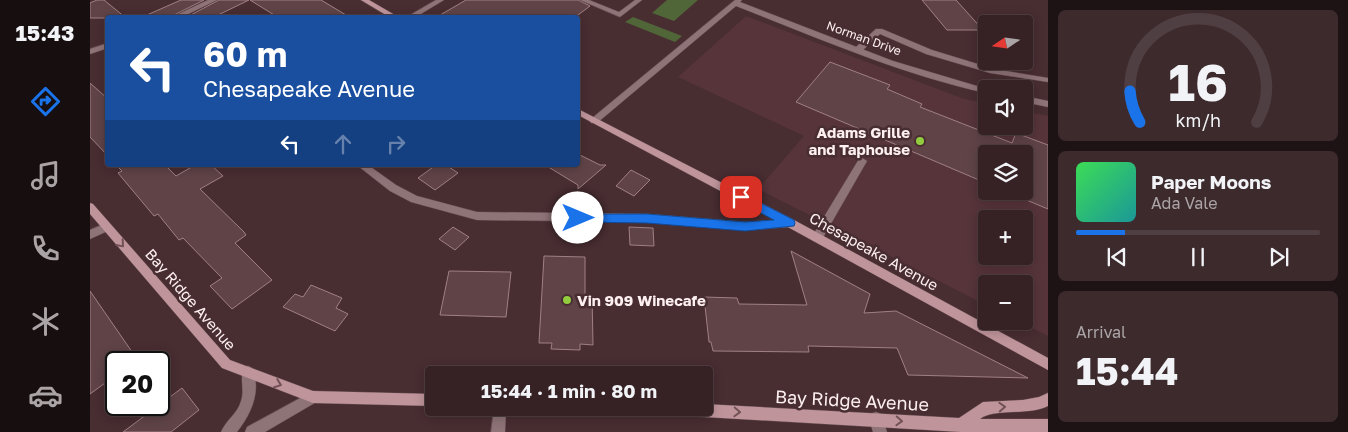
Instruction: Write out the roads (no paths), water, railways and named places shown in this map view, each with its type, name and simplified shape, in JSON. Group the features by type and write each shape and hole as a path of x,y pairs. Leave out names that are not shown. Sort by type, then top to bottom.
{"main road":[{"path":"364,0 392,15"},
{"name":"Chesapeake Avenue","path":"580,113 818,238 1048,364"},
{"name":"Bay Ridge Avenue","path":"90,207 226,364 313,397 425,400"},
{"path":"961,425 983,408 1041,403 1048,399"},
{"name":"Bay Ridge Avenue","path":"713,413 878,426 1048,426"}],"street":[{"path":"180,15 214,0"},
{"path":"414,15 441,0"},
{"path":"583,0 620,15 639,0"},
{"path":"594,121 738,1"},
{"name":"Norman Drive","path":"738,1 858,50 978,88"},
{"path":"858,50 879,31 929,52 993,71 1048,80"},
{"path":"90,52 105,46"},
{"path":"1033,101 1048,104"},
{"path":"818,238 862,161"},
{"path":"365,167 393,188 414,198 477,216 647,218 745,226 790,223"},
{"path":"90,235 106,227"},
{"path":"228,432 246,408 251,389 248,372"},
{"path":"252,432 313,397"},
{"path":"498,432 499,416"}],"place":[{"name":"Adams Grille and Taphouse","path":"920,141"},
{"name":"Vin 909 Winecafe","path":"567,300"}]}
